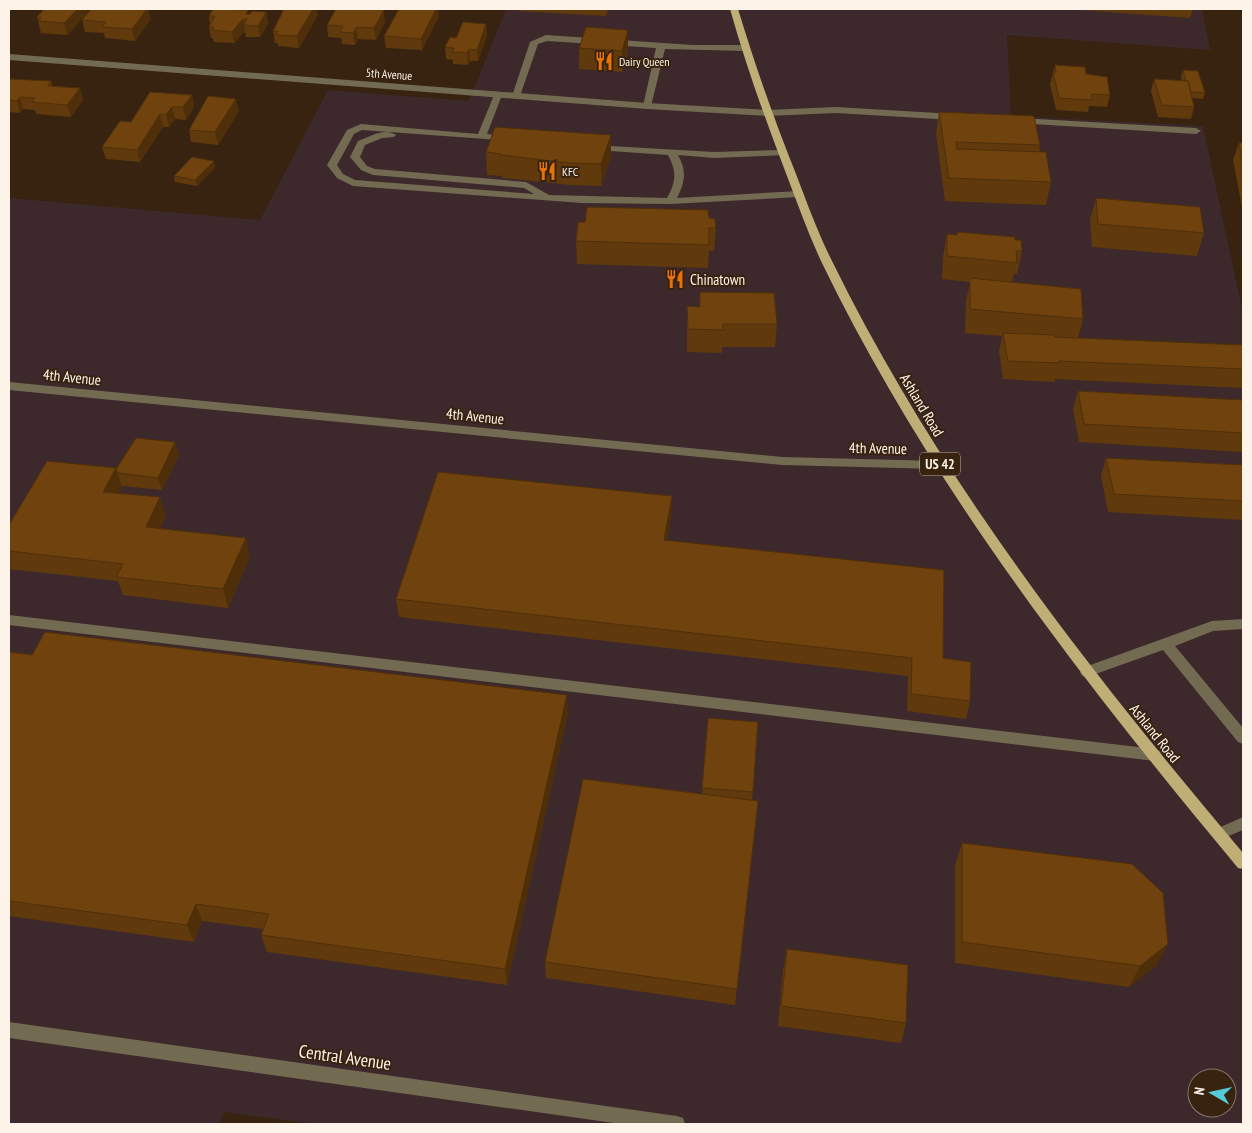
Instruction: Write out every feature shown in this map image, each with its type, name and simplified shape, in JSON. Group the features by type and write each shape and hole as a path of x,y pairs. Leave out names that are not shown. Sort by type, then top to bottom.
{"main road":[{"name":"Ashland Road","path":"734,9 767,112 824,257 856,320 940,465 1005,563 1087,672 1243,863"}],"street":[{"path":"516,96 534,42 546,38 661,46 745,48"},
{"path":"647,106 661,46"},
{"name":"5th Avenue","path":"9,57 647,106 767,112 836,110 963,117"},
{"path":"481,137 498,95"},
{"path":"1011,120 1196,132"},
{"path":"547,197 526,185 373,172 364,168 355,158 361,144 381,135 400,134 517,142 481,137 361,127 350,132 332,166 340,176 353,183 547,197 670,201 799,194"},
{"path":"586,146 672,153 783,153"},
{"path":"670,201 681,176 679,166 672,153"},
{"name":"4th Avenue","path":"9,386 782,461 940,465"},
{"path":"9,620 1155,756"},
{"path":"1087,672 1212,626 1243,624"},
{"path":"1166,644 1243,738"},
{"path":"1218,834 1243,823"},
{"name":"Central Avenue","path":"9,1030 677,1124"}],"shaded area":[{"path":"506,9 1202,9 1210,50 1007,35 1011,116 1203,126 1243,314 1243,1124 313,1124 224,1112 219,1124 9,1124 9,198 260,220 328,90 469,101"}],"building":[{"path":"44,9 78,9 64,23 38,21 41,18 37,17"},
{"path":"91,9 147,9 132,29 102,27 106,22 82,20"},
{"path":"213,9 248,10 246,14 250,14 252,11 266,12 258,26 244,25 247,19 243,19 232,32 212,30 214,27 209,27 215,16 209,16"},
{"path":"284,9 313,9 297,36 276,35 278,31 273,31"},
{"path":"336,9 384,10 374,28 357,27 353,33 340,32 343,26 327,25"},
{"path":"399,9 436,9 421,39 384,36"},
{"path":"463,22 486,24 477,50 469,49 467,53 452,52 454,48 445,47 450,37 456,38"},
{"path":"586,27 628,30 622,51 579,48"},
{"path":"1055,65 1085,67 1086,74 1107,77 1110,95 1092,94 1091,100 1059,98 1053,72 1056,72"},
{"path":"1183,70 1198,71 1205,93 1191,92"},
{"path":"9,79 51,81 48,86 80,88 67,105 32,102 35,98 20,97 17,101 9,100"},
{"path":"1154,79 1188,81 1194,107 1162,105"},
{"path":"150,92 192,95 183,107 172,107 166,115 160,114 137,150 102,147 120,121 131,122"},
{"path":"208,96 236,99 215,132 189,130"},
{"path":"939,112 1034,116 1040,145 956,142 957,149 1046,152 1051,182 949,178"},
{"path":"495,127 611,135 601,164 569,163 486,152"},
{"path":"1239,143 1243,143 1243,165"},
{"path":"192,157 214,161 195,180 174,176"},
{"path":"1096,198 1200,207 1204,233 1098,224"},
{"path":"587,207 708,210 709,218 715,219 716,228 709,228 709,245 576,241 578,222 585,222"},
{"path":"957,232 1015,237 1015,240 1021,240 1022,251 1016,251 1017,263 947,256 947,234 957,235"},
{"path":"970,278 1081,289 1083,319 970,309"},
{"path":"700,292 774,293 777,324 723,324 723,330 688,329 687,306 700,307"},
{"path":"1003,333 1243,345 1243,369 1059,361 1059,363 1008,361"},
{"path":"1078,391 1243,400 1243,433 1084,424"},
{"path":"136,438 175,442 158,478 118,473 116,469"},
{"path":"1106,458 1243,465 1243,501 1114,494"},
{"path":"47,461 116,468 103,492 160,497 146,527 246,538 223,589 116,577 123,564 9,551 9,525"},
{"path":"438,472 672,496 664,540 944,570 943,658 971,662 970,701 911,694 912,658 396,599"},
{"path":"45,632 567,695 505,969 261,935 269,914 196,904 187,925 9,901 9,652 32,655"},
{"path":"708,718 758,722 753,792 702,788"},
{"path":"583,779 758,801 737,989 545,962"},
{"path":"962,843 1132,864 1163,893 1168,944 1140,966 962,942"},
{"path":"787,949 908,965 906,1023 781,1006"}],"place":[{"name":"Dairy Queen","path":"604,61"},
{"name":"KFC","path":"547,171"},
{"name":"Chinatown","path":"675,279"}]}
